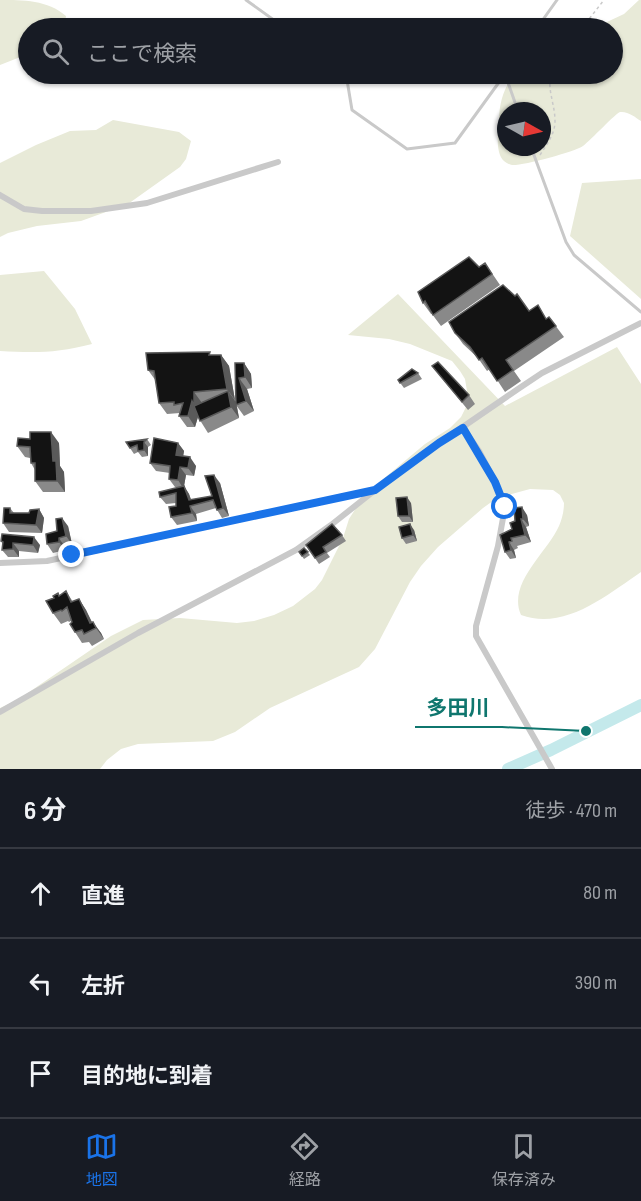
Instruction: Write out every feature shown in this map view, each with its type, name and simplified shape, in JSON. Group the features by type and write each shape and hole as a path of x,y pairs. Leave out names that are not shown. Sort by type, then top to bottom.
{"street":[{"path":"0,195 24,209 42,212 91,211 158,200 278,162"},
{"path":"0,712 138,633 296,550 439,443 542,373 641,323"},
{"path":"463,428 495,482 505,507 498,546 476,626 476,636 552,769"},
{"path":"0,562 47,561 198,526 375,490"}],"lane":[{"path":"246,0 271,18"},
{"path":"544,18 557,0"},
{"path":"348,84 352,110 406,149 455,143 498,84"},
{"path":"509,84 515,102"},
{"path":"534,156 566,242 574,255 641,312"}],"path":[{"path":"590,18 604,0"},
{"path":"536,160 553,131 555,120 549,84"}],"green space":[{"path":"0,0 43,4 66,16 66,18 18,18 18,58 0,65"},
{"path":"641,0 641,121 629,113 620,112 578,149 526,163 512,165 505,161 500,156 551,156 551,102 502,102 508,84 623,84 623,18 615,18"},
{"path":"113,120 179,132 191,141 186,159 180,167 128,204 81,221 37,226 0,237 0,163 70,131 96,130"},
{"path":"641,179 641,299 570,236 582,183"},
{"path":"44,271 75,309 92,344 46,352 0,351 0,275"},
{"path":"398,294 505,406 617,347 641,384 641,572 600,600 569,614 537,619 521,615 518,603 519,591 530,569 559,526 564,503 560,495 553,490 530,489 497,498 438,547 421,566 410,582 375,649 359,667 270,708 235,732 213,741 138,744 121,749 100,769 0,769 0,708 19,699 111,636 143,620 180,618 237,623 274,615 293,606 315,589 322,580 343,538 349,519 358,505 376,485 461,417 466,407 467,391 465,379 452,361 410,344 389,339 348,335"}],"building":[{"path":"469,257 479,267 485,263 492,274 433,315 425,301 423,303 418,292"},
{"path":"503,285 515,296 517,294 529,311 538,305 546,319 549,317 556,326 506,360 513,370 497,381 482,358 479,360 470,347 455,333 449,322"},
{"path":"210,352 209,355 221,355 227,389 194,392 194,406 192,401 188,416 179,416 183,403 174,405 174,402 159,403 154,371 148,370 146,353"},
{"path":"438,362 469,395 462,402 432,366"},
{"path":"235,363 244,363 245,377 239,378 246,401 236,405"},
{"path":"412,369 418,373 400,383 398,380"},
{"path":"228,391 231,407 200,421 194,406"},
{"path":"30,432 51,432 57,481 35,481 35,463 31,463 30,447 17,446 18,438 30,439"},
{"path":"154,438 178,443 176,455 190,457 188,468 180,467 178,480 169,479 170,466 150,463"},
{"path":"147,439 144,442 144,450 138,451 137,445 130,448 126,442"},
{"path":"214,475 223,508 217,510 213,500 190,506 192,513 171,517 169,507 176,506 176,493 160,497 159,492 184,486 189,500 212,496 205,476"},
{"path":"407,497 409,516 398,516 396,498"},
{"path":"522,507 523,519 521,519 525,535 511,538 512,541 509,542 511,550 505,552 500,535 512,529 510,523 515,521 514,508"},
{"path":"4,508 10,508 10,513 29,513 30,510 39,509 36,525 3,523"},
{"path":"62,518 66,536 59,538 59,542 47,544 46,534 57,531 56,519"},
{"path":"332,524 342,535 323,547 326,552 315,558 306,545"},
{"path":"410,524 413,535 402,538 399,527"},
{"path":"2,534 34,537 33,545 13,543 13,549 2,550"},
{"path":"304,548 308,552 302,556 299,552"},
{"path":"66,591 71,602 79,599 90,623 93,622 96,628 84,634 82,630 75,632 70,624 72,622 67,607 53,613 46,601"}],"waterway":[{"path":"508,769 641,705"}],"place":[{"name":"多田川","path":"586,731"}],"route":[{"path":"72,555 198,526 375,490 403,468 463,428 479,451 505,507"}]}
